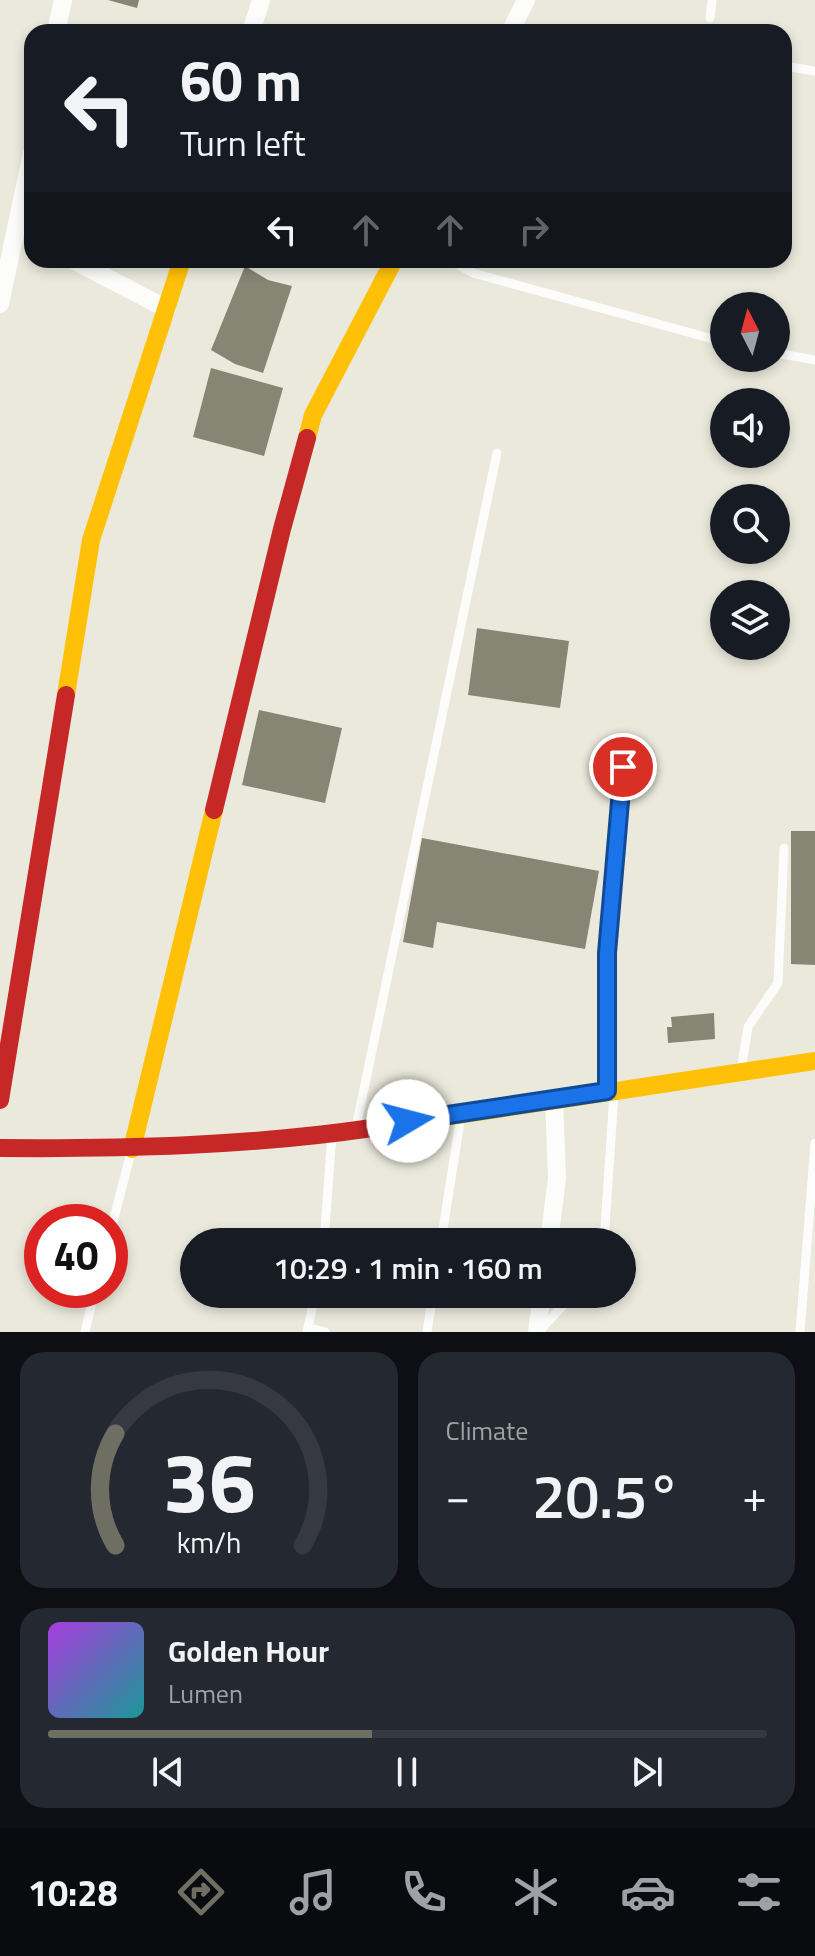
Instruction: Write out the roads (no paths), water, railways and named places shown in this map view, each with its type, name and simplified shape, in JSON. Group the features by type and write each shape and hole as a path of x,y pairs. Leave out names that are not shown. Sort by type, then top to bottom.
{"street":[{"path":"58,24 63,0"},
{"path":"254,24 261,0"},
{"path":"514,24 526,0"},
{"path":"0,304 24,223"},
{"path":"84,268 121,283 167,309"},
{"path":"0,1100 91,540 180,268"},
{"path":"132,1149 282,529 313,415 390,268"},
{"path":"0,1148 132,1149 332,1134 815,1061"},
{"path":"551,1228 557,1178 554,1099"},
{"path":"537,1332 540,1308"}],"lane":[{"path":"710,18 712,0"},
{"path":"792,67 815,71"},
{"path":"464,268 710,338"},
{"path":"790,356 815,360"},
{"path":"355,1129 497,453"},
{"path":"605,1228 611,1091 607,953 623,767"},
{"path":"741,1072 748,1027 778,983 784,848"},
{"path":"443,1228 461,1113"},
{"path":"325,1228 332,1134"},
{"path":"800,1332 815,1143"},
{"path":"118,1204 132,1149"},
{"path":"85,1332 91,1308"},
{"path":"312,1308 308,1330 325,1332"},
{"path":"427,1332 431,1308"},
{"path":"537,1332 560,1308"}]}
